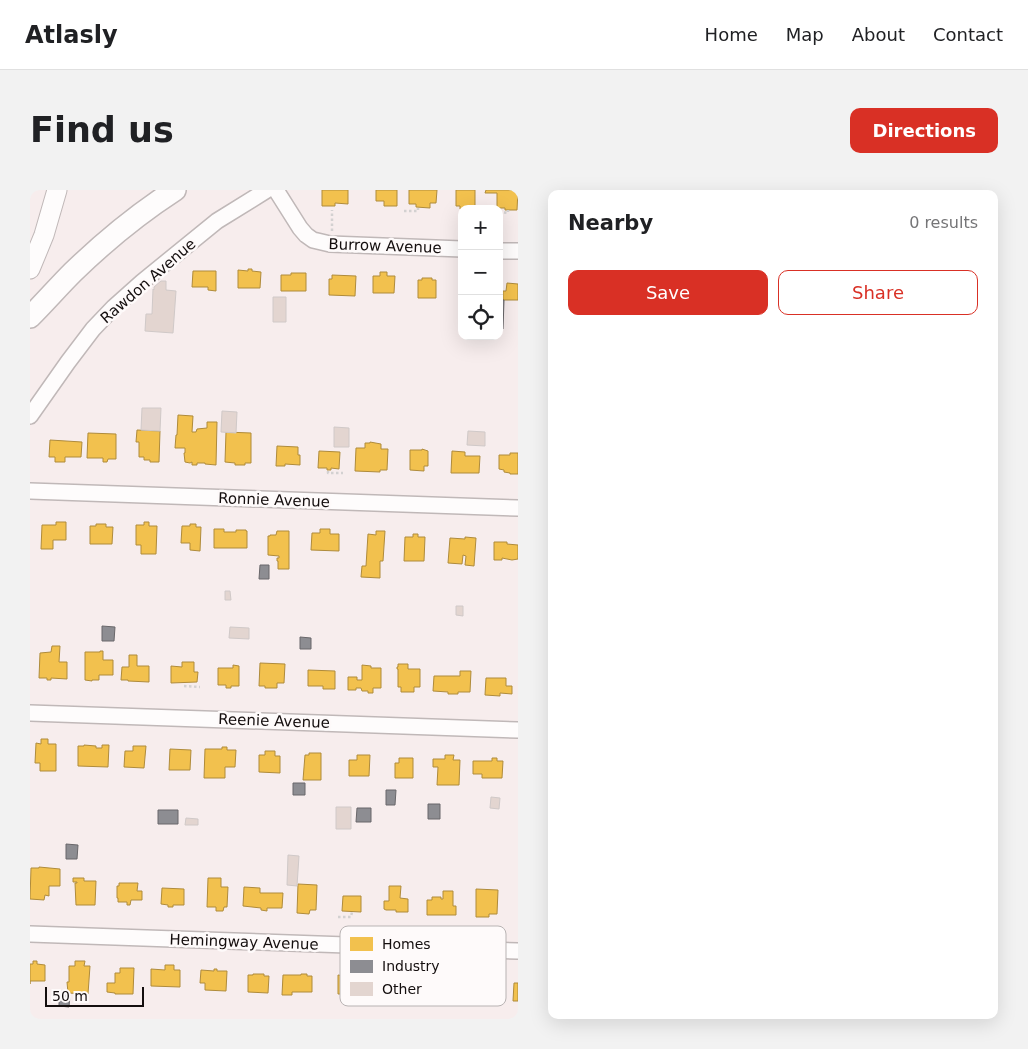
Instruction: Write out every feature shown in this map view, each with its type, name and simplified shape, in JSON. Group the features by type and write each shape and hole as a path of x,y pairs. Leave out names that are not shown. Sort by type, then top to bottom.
{"highway":[{"path":"30,317 73,272 106,242 174,190"}],"main road":[{"path":"30,269 44,235 57,190"}],"street":[{"name":"Rawdon Avenue","path":"30,416 57,376 88,336 114,307 217,222 267,190"},
{"name":"Burrow Avenue","path":"276,190 300,228 313,240 330,244 458,249"},
{"path":"503,250 518,251"},
{"name":"Ronnie Avenue","path":"30,491 518,508"},
{"name":"Reenie Avenue","path":"30,713 518,730"},
{"name":"Hemingway Avenue","path":"30,934 340,945"}],"path":[{"path":"404,211 418,211 418,208"},
{"path":"332,210 332,231"},
{"path":"503,212 508,212 508,210"},
{"path":"328,471 328,473 343,473"},
{"path":"184,686 200,687"},
{"path":"338,917 351,917 352,912"}],"building: Homes":[{"path":"322,190 348,190 348,204 335,203 335,206 322,206"},
{"path":"376,190 397,190 397,206 384,206 384,201 376,201"},
{"path":"409,190 437,190 436,203 430,203 430,208 416,207 416,204 409,204"},
{"path":"456,190 475,190 475,205 456,206"},
{"path":"486,190 518,190 517,210 505,210 503,205 497,205 497,193 485,193"},
{"path":"248,269 261,272 260,288 238,288 238,270 248,271"},
{"path":"193,271 216,271 216,291 208,290 208,287 192,287"},
{"path":"380,272 387,272 387,276 395,276 394,293 373,293 373,276 380,276"},
{"path":"291,273 306,273 306,291 281,291 281,275 291,275"},
{"path":"332,275 356,276 355,296 329,295 329,279 332,279"},
{"path":"422,278 436,280 436,298 418,298 418,280 422,280"},
{"path":"507,283 518,284 518,300 503,300 503,291 506,291"},
{"path":"178,415 193,416 192,432 196,432 197,429 207,428 207,422 217,422 216,465 197,463 197,465 192,465 192,462 185,462 185,448 175,448"},
{"path":"137,430 160,431 159,462 150,462 150,460 144,460 144,457 139,457 139,442 136,442"},
{"path":"226,432 251,433 251,463 235,465 235,463 225,462"},
{"path":"88,433 116,434 116,459 108,459 107,462 103,462 103,458 87,458"},
{"path":"50,440 82,442 81,457 65,457 65,462 55,462 55,457 49,457"},
{"path":"365,443 381,444 381,449 388,449 387,470 380,470 380,472 355,471 356,448 365,448"},
{"path":"277,446 298,447 300,465 285,464 285,466 276,466"},
{"path":"422,449 428,451 428,466 424,466 424,471 410,470 410,450"},
{"path":"319,451 340,452 339,469 331,468 331,470 327,470 327,468 318,468"},
{"path":"452,451 465,452 465,456 480,456 479,473 451,473"},
{"path":"510,453 518,453 518,474 510,474 499,469 499,455 510,455"},
{"path":"56,522 66,522 66,540 53,540 53,549 41,549 42,525 56,525"},
{"path":"144,522 149,522 149,526 157,526 156,554 141,554 141,545 136,545 136,525 144,525"},
{"path":"96,524 106,524 106,527 113,527 112,544 90,544 90,526 96,526"},
{"path":"190,524 196,524 196,527 201,527 200,551 190,550 190,543 181,543 182,526 190,526"},
{"path":"214,529 224,529 224,532 246,530 247,548 214,548"},
{"path":"320,529 330,529 330,534 339,534 339,551 311,550 312,533 320,533"},
{"path":"277,531 289,531 289,569 278,569 277,558 279,556 268,555 268,536 276,535"},
{"path":"376,531 385,531 383,561 380,561 380,578 361,577 362,566 366,566 368,534 376,535"},
{"path":"413,534 418,534 418,537 425,537 424,561 404,561 405,537 413,537"},
{"path":"465,537 476,538 474,566 465,565 466,556 463,555 462,564 448,563 450,538 465,539"},
{"path":"494,542 507,542 507,544 518,545 518,559 502,558 502,560 494,560"},
{"path":"52,646 60,646 59,662 67,662 67,679 51,678 51,680 47,680 47,678 39,678 40,653 51,652"},
{"path":"103,651 103,660 113,660 113,675 99,675 99,680 85,680 85,652"},
{"path":"129,655 137,655 137,666 149,666 149,682 121,680 122,667 129,667"},
{"path":"182,662 194,662 194,672 198,672 197,682 171,683 171,666 182,667"},
{"path":"260,663 285,664 284,683 277,683 277,688 259,686"},
{"path":"398,664 408,664 408,669 420,669 420,687 414,687 414,692 401,692 401,687 398,687"},
{"path":"233,665 239,666 239,686 226,688 226,685 218,685 218,668 233,668"},
{"path":"362,665 371,666 371,668 381,668 381,688 373,688 373,693 362,691 361,688 348,690 348,677 357,677 357,680 362,680"},
{"path":"308,670 335,671 335,689 323,689 323,686 308,686"},
{"path":"460,671 471,671 470,692 448,694 448,692 433,691 434,676 460,676"},
{"path":"486,678 506,678 506,686 512,686 512,694 500,693 500,696 485,695"},
{"path":"41,739 48,739 48,744 56,744 56,771 40,771 40,763 35,763 36,743 41,744"},
{"path":"102,745 109,745 108,767 78,766 78,746 102,748"},
{"path":"133,746 146,746 144,768 124,767 125,751 133,751"},
{"path":"222,747 227,747 227,750 236,750 235,767 225,767 225,778 204,778 205,749 222,749"},
{"path":"170,749 191,750 190,770 169,770"},
{"path":"265,751 275,751 275,756 280,756 280,773 259,772 259,755 265,755"},
{"path":"309,753 321,753 321,780 303,780 305,755 309,755"},
{"path":"357,755 370,755 369,776 349,776 349,760 357,760"},
{"path":"445,755 454,755 453,760 460,760 459,785 437,785 438,767 433,767 433,759 445,759"},
{"path":"399,758 413,758 413,778 395,778 395,763 399,763"},
{"path":"492,758 497,758 497,761 503,761 502,778 482,778 482,774 473,774 473,761 492,761"},
{"path":"31,868 60,869 60,886 49,886 49,896 45,895 44,900 30,899"},
{"path":"73,878 84,878 84,881 96,881 95,905 76,905 75,883 77,882 73,882"},
{"path":"208,878 221,878 221,887 228,887 227,907 224,907 223,911 216,911 216,907 207,907"},
{"path":"119,883 138,883 137,891 142,891 142,900 131,900 130,905 127,905 127,902 118,902 117,886 119,886"},
{"path":"298,884 317,885 316,910 310,910 309,914 297,913"},
{"path":"389,886 401,886 400,898 408,899 408,912 384,909 384,901 389,901"},
{"path":"244,887 260,888 260,893 283,893 282,908 267,908 267,911 261,910 261,908 243,906"},
{"path":"162,888 184,889 184,905 168,907 168,905 161,904"},
{"path":"476,889 498,890 497,914 489,914 489,917 476,917"},
{"path":"443,891 453,891 453,906 456,906 456,915 427,915 427,900 432,900 432,897 441,897 443,899"},
{"path":"343,896 361,896 361,912 342,911"},
{"path":"33,961 37,961 37,964 45,965 45,981 30,981 30,964 33,964"},
{"path":"75,961 85,961 84,966 90,966 88,994 68,993 69,966 75,966"},
{"path":"165,965 174,965 174,970 180,970 180,987 151,986 151,969 165,970"},
{"path":"120,968 134,968 133,994 107,992 107,983 115,983 115,973 120,973"},
{"path":"214,969 217,969 217,971 227,971 226,991 205,990 205,983 200,983 201,970 214,971"},
{"path":"301,974 312,976 312,992 292,992 292,995 282,995 283,975"},
{"path":"248,975 269,976 268,993 248,992"},
{"path":"338,975 340,975 340,994 338,994"},
{"path":"514,983 518,983 518,1001 513,1001"}],"building: Industry":[{"path":"260,565 269,565 269,579 259,579"},
{"path":"102,626 115,627 114,641 102,641"},
{"path":"300,637 311,638 311,649 300,649"},
{"path":"293,783 305,783 305,795 293,795"},
{"path":"386,790 396,790 395,805 386,805"},
{"path":"428,804 440,804 440,819 428,819"},
{"path":"357,808 371,808 371,822 356,822"},
{"path":"158,810 178,810 178,824 158,824"},
{"path":"66,844 78,845 77,859 66,859"},
{"path":"59,995 70,995 69,1007 59,1006"}],"building: Other":[{"path":"161,281 166,281 166,290 176,291 173,333 145,331 146,314 152,314 153,289"},
{"path":"273,297 286,297 286,322 273,322"},
{"path":"142,408 161,408 160,431 141,430"},
{"path":"222,411 237,412 236,433 221,432"},
{"path":"334,427 349,428 349,447 334,447"},
{"path":"468,431 485,432 485,446 467,445"},
{"path":"225,591 230,591 231,600 225,600"},
{"path":"456,606 463,606 463,616 456,615"},
{"path":"230,627 249,628 249,639 229,638"},
{"path":"491,797 500,798 499,809 490,808"},
{"path":"336,807 351,807 351,829 336,829"},
{"path":"186,818 198,819 198,825 185,825"},
{"path":"288,855 299,856 297,886 287,885"}]}
